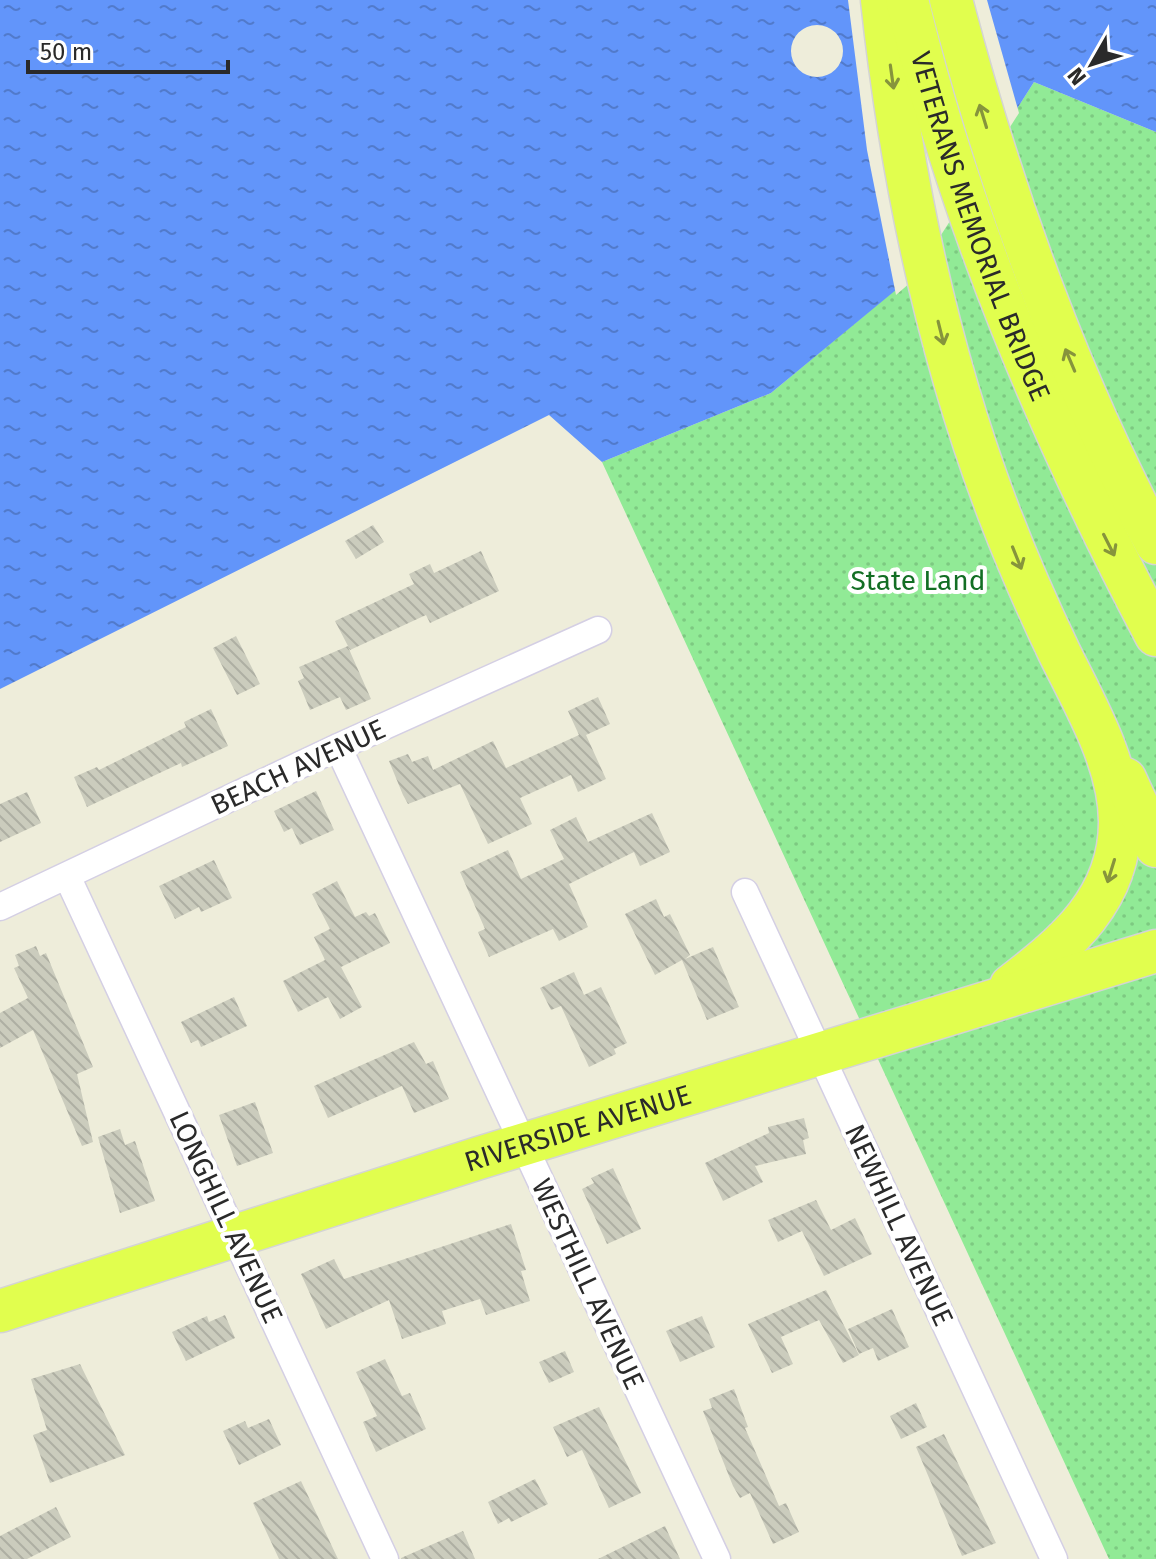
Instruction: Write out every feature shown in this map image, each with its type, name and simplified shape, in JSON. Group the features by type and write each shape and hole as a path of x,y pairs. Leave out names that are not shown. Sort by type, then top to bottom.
{"main road":[{"path":"882,0 898,123 921,248 953,376 989,485 1036,603 1156,846"},
{"name":"VETERANS MEMORIAL BRIDGE","path":"907,0 938,117 975,233 1062,450 1156,635"},
{"name":"VETERANS MEMORIAL BRIDGE","path":"951,0 1017,224 1101,432 1156,543"},
{"path":"994,1000 1084,923 1112,872 1119,837 1118,802 1109,766 1077,690"},
{"name":"RIVERSIDE AVENUE","path":"0,1311 524,1144 1156,951"}],"street":[{"name":"BEACH AVENUE","path":"0,907 338,747 598,630"},
{"name":"WESTHILL AVENUE","path":"338,747 717,1559"},
{"name":"LONGHILL AVENUE","path":"67,876 385,1559"},
{"name":"NEWHILL AVENUE","path":"745,892 1054,1559"}],"green space":[{"name":"State Land","path":"1034,82 1156,132 1156,1559 1109,1559 602,462 771,393 907,280"}],"water":[{"path":"0,0 1156,0 1156,132 1034,82 908,280 771,393 602,462 549,415 0,689"}],"pier":[{"path":"848,0 987,0 1019,113 911,282 896,295 867,150"},
{"path":"817,25 835,33 843,51 835,69 817,77 799,69 791,51 799,33"}],"building":[{"path":"373,525 384,542 356,559 345,541"},
{"path":"481,551 499,591 430,623 426,615 350,650 348,647 371,699 346,710 340,697 310,710 298,681 304,678 299,667 348,646 335,621 414,584 409,574 430,564 434,573"},
{"path":"236,636 260,684 237,695 213,648"},
{"path":"598,697 610,724 586,735 606,779 578,792 571,775 520,798 532,824 488,844 460,784 408,804 389,761 408,754 412,762 428,756 433,770 493,741 506,768 579,735 568,711"},
{"path":"211,709 228,746 182,767 181,763 87,807 74,777 97,767 99,770 168,736 186,727 184,722"},
{"path":"316,791 334,830 300,845 292,828 284,832 274,811"},
{"path":"27,792 41,823 0,842 0,804"},
{"path":"652,813 670,852 640,866 634,852 569,884 588,927 559,941 553,929 489,957 478,932 485,929 460,872 508,850 521,879 564,859 550,830 576,817 588,842"},
{"path":"214,860 232,898 201,912 199,907 175,919 159,886"},
{"path":"337,881 355,917 366,912 369,916 375,913 390,943 341,967 362,1007 340,1019 328,997 298,1012 283,981 325,960 314,937 330,929 312,894"},
{"path":"656,899 664,917 670,914 690,955 685,959 713,947 739,1007 707,1020 682,960 655,975 625,914"},
{"path":"36,946 40,956 46,953 93,1067 77,1074 93,1142 82,1146 33,1030 0,1048 0,1013 28,998 14,968 19,966 15,955"},
{"path":"574,972 584,995 601,987 627,1043 614,1049 616,1054 589,1067 561,1006 551,1010 540,988"},
{"path":"234,997 247,1026 201,1047 198,1040 191,1043 181,1022"},
{"path":"414,1042 426,1064 433,1061 449,1099 414,1113 402,1086 328,1118 314,1086"},
{"path":"255,1102 273,1153 237,1166 219,1115"},
{"path":"804,1118 809,1138 803,1140 806,1154 755,1166 763,1182 723,1201 705,1163 769,1133 768,1127"},
{"path":"120,1129 125,1145 135,1141 155,1201 120,1213 98,1137"},
{"path":"613,1168 641,1229 607,1244 582,1189 594,1183 591,1178"},
{"path":"816,1200 831,1230 855,1218 872,1254 824,1276 802,1231 778,1242 768,1220"},
{"path":"511,1224 526,1270 521,1271 530,1301 486,1315 480,1299 442,1311 446,1324 402,1339 389,1300 326,1329 301,1274 334,1259 344,1279"},
{"path":"826,1290 859,1355 843,1363 819,1320 781,1337 793,1364 772,1373 748,1324"},
{"path":"892,1309 909,1347 878,1361 873,1348 859,1354 848,1329"},
{"path":"225,1315 235,1338 186,1361 172,1332 207,1316 209,1322"},
{"path":"702,1316 715,1347 680,1362 666,1331"},
{"path":"565,1351 574,1372 549,1383 539,1362"},
{"path":"385,1359 402,1396 410,1393 426,1429 376,1452 363,1422 377,1416 356,1372"},
{"path":"80,1364 125,1455 50,1483 33,1435 47,1430 31,1379"},
{"path":"734,1389 748,1427 745,1428 779,1506 786,1503 799,1532 773,1544 750,1493 740,1498 733,1486 703,1411 712,1408 709,1399"},
{"path":"916,1403 927,1427 901,1439 890,1416"},
{"path":"599,1407 641,1493 609,1508 582,1450 567,1457 553,1427"},
{"path":"269,1419 281,1445 239,1465 223,1431 245,1421 248,1428"},
{"path":"944,1434 996,1543 962,1556 916,1447"},
{"path":"535,1479 548,1504 511,1522 509,1518 498,1524 488,1502"},
{"path":"301,1481 338,1559 279,1559 253,1503"},
{"path":"56,1507 71,1537 27,1559 0,1559 0,1536"},
{"path":"665,1526 680,1559 598,1559"},
{"path":"463,1531 475,1559 401,1559 401,1558"}]}
